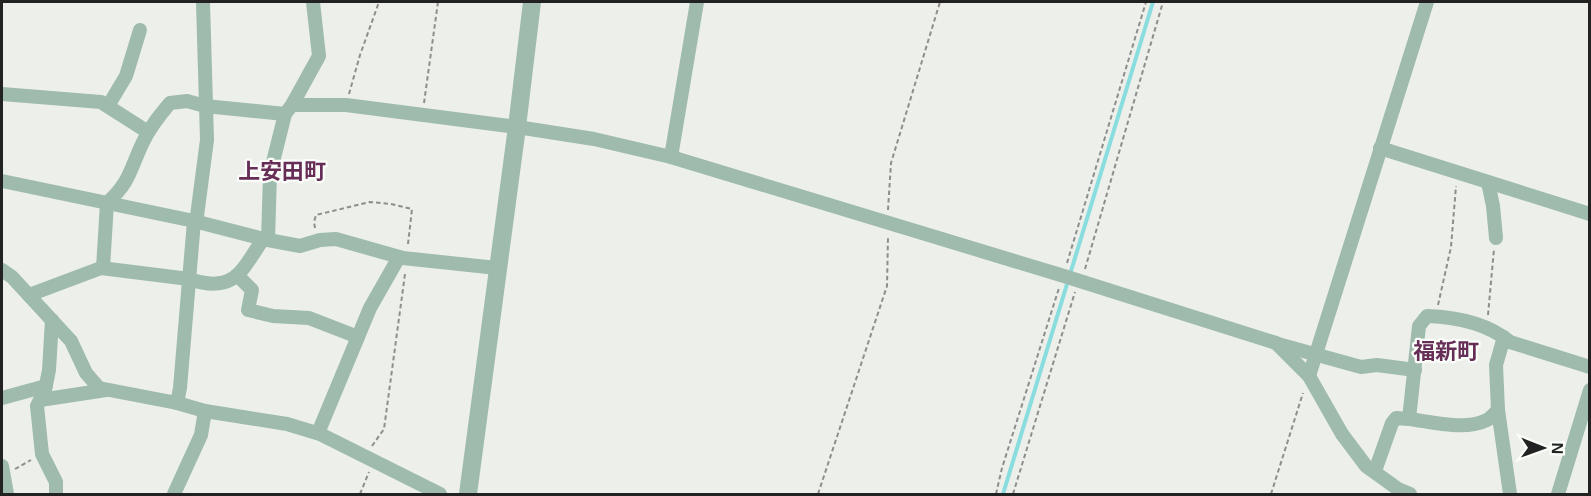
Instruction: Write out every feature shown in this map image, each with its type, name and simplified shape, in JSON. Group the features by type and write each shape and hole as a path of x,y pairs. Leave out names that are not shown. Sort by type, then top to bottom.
{"street":[{"path":"177,403 194,221 197,216 207,140 202,2"},
{"path":"29,295 103,268 189,279 200,283 231,281 238,276 265,240 270,174 289,110 319,56 313,2"},
{"path":"468,495 497,268 518,127 532,2"},
{"path":"671,157 698,2"},
{"path":"1309,376 1427,2"},
{"path":"108,106 126,76 140,30"},
{"path":"2,94 101,102 148,132"},
{"path":"103,268 107,202 119,192 130,175 155,119 170,103 187,101 205,106 289,110 346,105 594,139 671,157 1276,343 1360,367 1377,365 1415,370"},
{"path":"1380,148 1590,213"},
{"path":"2,181 194,221 265,240 300,246 320,240 336,239 403,258 497,268"},
{"path":"1488,182 1496,238"},
{"path":"318,433 370,308 403,258"},
{"path":"2,270 12,277 71,341 86,373 99,388 177,403 205,411 287,424 318,433 440,495"},
{"path":"238,276 252,290 248,310 273,316 309,318 358,337"},
{"path":"1408,419 1419,326 1427,316 1480,324 1510,342 1590,367"},
{"path":"52,320 46,386 37,406 42,454 56,482 56,495"},
{"path":"1504,337 1496,365 1498,410 1510,495"},
{"path":"1276,343 1309,376 1342,434 1366,466 1410,495"},
{"path":"2,398 46,386"},
{"path":"40,400 106,390"},
{"path":"1558,495 1590,390"},
{"path":"1375,471 1392,423 1396,418 1473,424 1488,419 1498,410"},
{"path":"174,495 201,435 205,411"},
{"path":"3,471 7,495"}],"path":[{"path":"346,105 360,55 379,2"},
{"path":"423,115 438,2"},
{"path":"818,495 887,286 891,163 940,2"},
{"path":"996,495 1002,468 1064,276 1146,2"},
{"path":"1013,495 1163,2"},
{"path":"1436,316 1450,247 1457,172"},
{"path":"316,215 370,202 412,209 403,258 384,429 370,458 360,495"},
{"path":"1487,327 1496,238"},
{"path":"1271,495 1309,376"},
{"path":"3,471 42,454"}],"waterway":[{"path":"1003,494 1153,2"}],"district":[{"name":"上安田町","path":"282,171"},
{"name":"福新町","path":"1446,351"}]}
